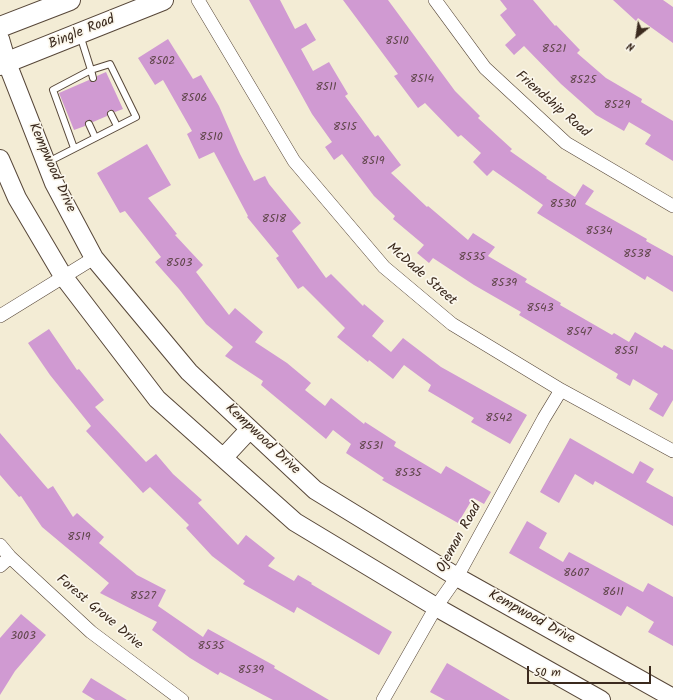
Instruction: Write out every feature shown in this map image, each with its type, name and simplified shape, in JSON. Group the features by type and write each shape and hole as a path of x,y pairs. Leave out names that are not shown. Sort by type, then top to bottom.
{"main road":[{"path":"0,27 70,0"},
{"name":"Bingle Road","path":"4,64 163,0"},
{"name":"Kempwood Drive","path":"0,39 4,64 54,183 94,258 189,372 315,490 457,577 673,698"},
{"path":"0,159 17,198 63,276 157,399 295,522 436,607 601,700"},
{"path":"223,458 250,429"}],"street":[{"name":"McDade Street","path":"198,0 294,161 384,268 452,324 561,390 673,451"},
{"name":"Friendship Road","path":"435,0 485,68 566,143 673,206"},
{"path":"0,316 94,258"},
{"name":"Ojeman Road","path":"383,700 436,607 457,577 544,418 561,390"},
{"name":"Forest Grove Drive","path":"0,544 10,557 91,632 166,696 182,700"},
{"path":"0,566 10,557"}],"lane":[{"path":"79,34 93,78"},
{"path":"46,163 136,117 110,64 91,70 71,84 53,90 74,148"},
{"path":"111,114 117,126"},
{"path":"89,124 94,138"}],"building":[{"path":"249,0 280,0 295,29 306,23 316,40 301,49 313,71 329,62 348,94 345,96 375,137 378,135 401,165 391,173 427,207 428,206 468,240 473,233 495,247 488,256 527,279 525,282 561,303 560,305 612,335 614,333 629,342 635,332 662,348 664,345 673,350 673,400 663,417 649,409 658,394 633,379 630,386 616,378 618,374 519,315 521,312 474,285 433,258 429,263 417,253 424,245 393,219 395,216 374,196 342,154 334,160 325,147 332,142 312,114"},
{"path":"343,0 388,0 455,91 480,116 478,118 512,149 510,151 547,177 546,178 575,197 583,184 594,191 585,204 647,239 646,241 673,256 673,292 647,276 645,280 537,213 543,205 493,170 487,176 473,162 481,153 461,135 458,137 425,103 418,108 394,76 398,74"},
{"path":"500,0 533,0 555,26 556,25 580,50 577,53 606,78 642,99 641,102 673,121 673,161 645,144 651,135 629,122 624,131 596,115 561,84 524,46 514,55 505,45 516,35 500,15 507,9"},
{"path":"613,0 663,0 673,7 673,43 638,18 636,21"},
{"path":"168,39 193,79 201,75 219,106 240,154 254,181 265,176 269,184 301,223 292,231 326,278 331,274 363,306 364,304 384,321 372,336 391,352 403,338 441,367 527,415 510,444 471,422 474,418 428,391 431,385 404,365 393,379 369,360 368,362 337,337 345,328 303,286 298,289 276,258 279,256 247,217 248,216 214,152 199,159 187,134 192,131 163,80 155,85 138,58"},
{"path":"106,72 123,109 115,112 109,110 107,116 93,122 87,120 85,126 74,130 59,93 89,80 94,82 97,80 97,76"},
{"path":"147,144 171,185 148,198 177,234 175,235 203,265 196,272 229,315 235,308 263,332 255,342 287,363 311,383 305,390 325,406 331,398 364,424 365,422 396,442 394,446 441,474 446,466 491,492 484,504 473,498 458,523 382,480 384,478 346,453 351,444 333,430 326,439 261,385 263,381 225,356 233,347 206,324 179,289 155,262 161,257 125,211 120,213 97,173"},
{"path":"49,329 77,370 79,369 104,400 95,407 146,462 156,454 173,474 202,500 198,503 238,545 246,535 275,558 268,566 294,581 298,575 392,632 379,655 297,607 294,613 243,584 245,581 212,556 186,528 189,525 150,487 143,493 86,431 91,426 50,375 28,343"},
{"path":"0,433 48,489 53,486 73,517 77,513 104,537 99,543 137,575 166,590 158,606 203,637 208,629 275,666 274,668 329,700 273,700 220,672 218,675 190,658 152,630 157,622 100,593 109,583 42,527 21,496 19,497 0,475"},
{"path":"570,438 633,474 640,461 654,469 646,482 673,497 673,526 595,481 593,485 575,474 559,503 540,492"},
{"path":"527,521 547,533 539,548 563,562 569,552 643,592 648,583 673,597 673,646 648,632 654,622 627,606 621,616 509,553"},
{"path":"21,614 46,635 15,671 0,695 0,638"},
{"path":"447,663 510,700 445,700 430,692"},
{"path":"91,678 127,700 95,700 82,692"}]}
